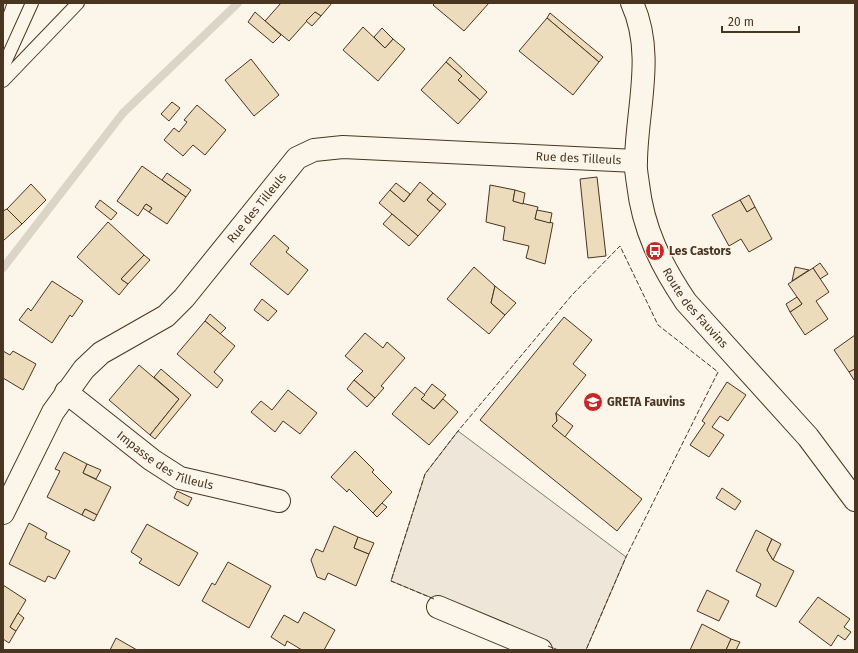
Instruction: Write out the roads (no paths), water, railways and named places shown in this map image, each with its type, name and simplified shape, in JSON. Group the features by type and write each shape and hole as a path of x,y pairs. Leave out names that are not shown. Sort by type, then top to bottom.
{"street":[{"name":"Route des Fauvins","path":"632,3 641,30 644,54 636,161 640,204 655,251 670,279 686,302 808,437 855,500"},
{"name":"Rue des Tilleuls","path":"3,513 52,412 84,369 102,353 166,316 184,298 297,158 314,150 343,147 636,161"},
{"name":"Impasse des Tilleuls","path":"66,392 152,460 180,478 279,501"},
{"path":"438,607 541,650"}],"lane":[{"path":"3,67 32,3"},
{"path":"3,80 78,3"}],"waterway":[{"path":"3,268 123,113 238,3"}],"place":[{"name":"Les Castors","path":"655,251"},
{"name":"GRETA Fauvins","path":"593,402"}]}
